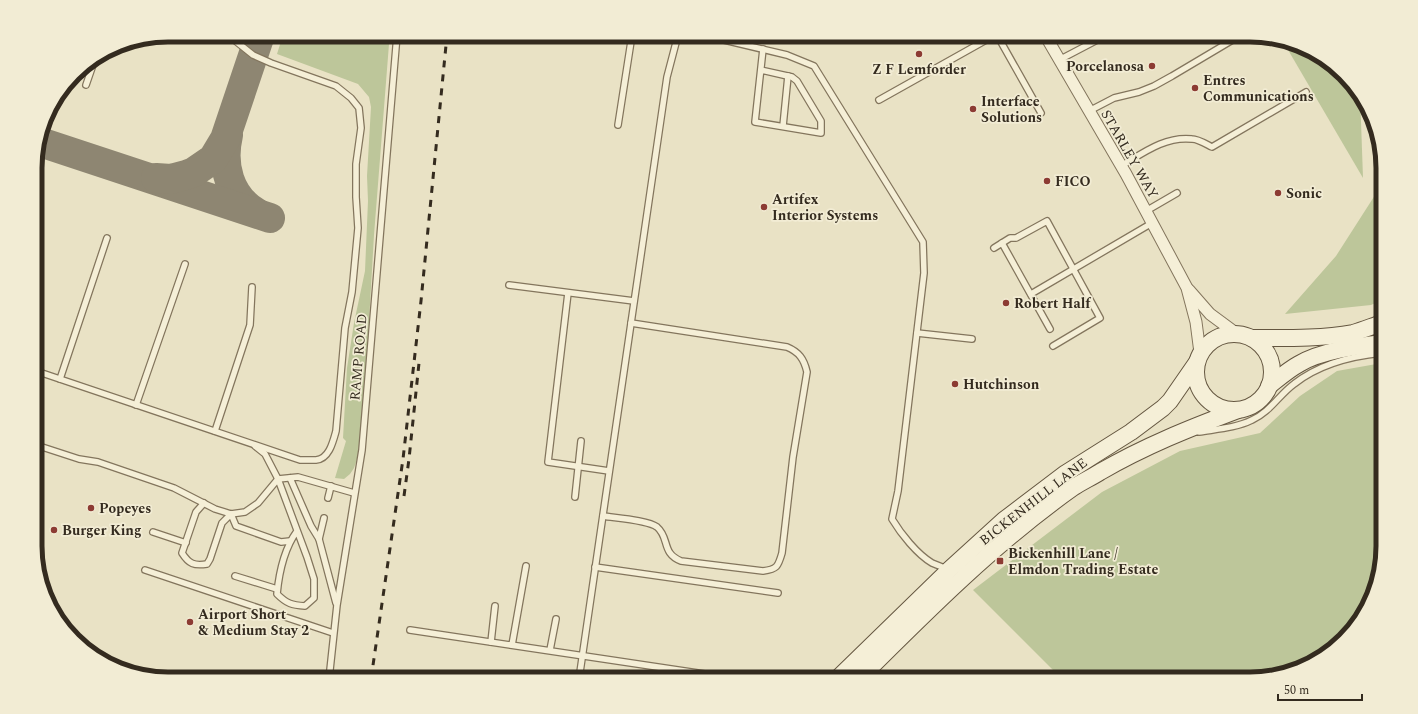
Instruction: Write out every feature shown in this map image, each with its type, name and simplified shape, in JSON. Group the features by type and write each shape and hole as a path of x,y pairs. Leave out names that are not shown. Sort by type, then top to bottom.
{"main road":[{"path":"1353,333 1376,325"},
{"path":"1244,336 1260,345 1267,354 1271,364 1272,375 1269,386 1264,395 1257,402 1238,410 1228,409 1218,406 1205,396 1197,383 1196,372 1199,358 1207,344 1216,338 1226,334 1244,336 1319,336 1376,330"},
{"path":"1269,386 1299,364 1313,358 1351,348 1376,344"},
{"name":"BICKENHILL LANE","path":"844,672 949,570 1004,520 1066,473 1131,432 1163,408 1170,401 1199,358"},
{"name":"BICKENHILL LANE","path":"866,672 969,572 1033,519 1075,487 1126,457 1171,435 1238,410"}],"street":[{"name":"STARLEY WAY","path":"1049,42 1121,166 1187,288"},
{"path":"1187,288 1210,314 1244,336"},
{"path":"1187,288 1196,322 1199,358"}],"lane":[{"path":"42,373 300,460 318,460 327,453 333,445 336,431 345,328 352,292 358,228 356,164 361,128 359,108 351,98 336,86 270,64 253,55 237,42"},
{"name":"RAMP ROAD","path":"330,672 337,605 362,450 397,42"},
{"path":"618,125 631,42"},
{"path":"580,672 667,77 676,42"},
{"path":"733,42 787,55 814,66 923,242 924,274 898,491 892,519 901,533 931,562 949,570"},
{"path":"879,100 983,42"},
{"path":"1000,42 1041,113"},
{"path":"1059,60 1093,42"},
{"path":"1089,110 1114,98 1139,92 1154,86 1229,42"},
{"path":"761,70 788,76 797,81 821,121 821,133 755,122 763,49"},
{"path":"86,86 92,67"},
{"path":"783,126 788,76"},
{"path":"1121,166 1170,139 1193,139 1212,147 1306,92"},
{"path":"1146,211 1177,193"},
{"path":"994,248 1010,238 1016,238 1047,220 1100,318 1053,346"},
{"path":"1030,294 1072,268 1152,223"},
{"path":"60,379 107,238"},
{"path":"1002,243 1050,329"},
{"path":"136,405 185,264"},
{"path":"509,285 634,301"},
{"path":"215,431 250,325 252,287"},
{"path":"568,293 548,462 610,471"},
{"path":"603,516 650,523 658,528 662,534 673,558 681,561 763,571 773,569 779,564 782,553 793,457 807,372 800,355 787,347 631,323"},
{"path":"917,333 972,339"},
{"path":"1171,435 1240,425 1254,420 1266,412 1293,384 1309,374 1331,365 1366,355 1376,354"},
{"path":"575,497 581,441"},
{"path":"253,444 265,454 278,479 297,531 314,579 314,598 305,606 284,602 277,594 278,578 290,541 297,531"},
{"path":"42,448 79,460 98,462 168,486 215,509 231,514 245,512 258,503 278,479 298,477 354,493"},
{"path":"290,478 311,526 319,539 337,605"},
{"path":"328,498 331,486"},
{"path":"204,503 196,512 182,553 187,561 198,566 207,564 222,523 231,514"},
{"path":"231,514 236,526 281,542 290,541"},
{"path":"319,539 324,518"},
{"path":"153,532 186,544"},
{"path":"512,645 526,566"},
{"path":"595,567 778,593"},
{"path":"145,570 333,634"},
{"path":"236,576 277,589"},
{"path":"491,642 495,606"},
{"path":"550,650 556,619"},
{"path":"410,630 693,672"},
{"path":"872,666 877,672"}],"green space":[{"path":"281,42 389,42 374,235 365,391 358,456 354,468 344,479 335,478 346,441 343,438 347,368 354,323 365,271 368,201 367,176 371,107 369,97 358,84 277,54"},
{"path":"1287,47 1306,55 1320,63 1345,85 1355,98 1361,108 1363,178"},
{"path":"1376,194 1376,303 1371,305 1285,314 1336,256"},
{"path":"1376,364 1376,546 1372,579 1363,602 1345,629 1320,651 1291,665 1275,670 1258,672 1055,672 973,590 1102,492 1180,451 1260,433 1300,396 1337,371"}],"taxiway":[{"path":"156,178 171,179 186,175 194,172 213,159 225,139 258,42"},
{"path":"228,135 226,158 229,179 240,198 247,206 257,213"},
{"path":"45,143 270,218"}],"railway":[{"path":"372,672 403,459 421,301 446,42"},
{"path":"404,496 419,363"}],"place":[{"name":"Z F Lemforder","path":"919,54"},
{"name":"Porcelanosa","path":"1152,66"},
{"name":"Entres Communications","path":"1195,88"},
{"name":"Interface Solutions","path":"973,109"},
{"name":"FICO","path":"1047,181"},
{"name":"Sonic","path":"1278,193"},
{"name":"Artifex Interior Systems","path":"764,207"},
{"name":"Robert Half","path":"1006,303"},
{"name":"Hutchinson","path":"955,384"},
{"name":"Popeyes","path":"91,508"},
{"name":"Burger King","path":"54,530"},
{"name":"Bickenhill Lane / Elmdon Trading Estate","path":"1000,561"},
{"name":"Airport Short & Medium Stay 2","path":"190,622"}]}
